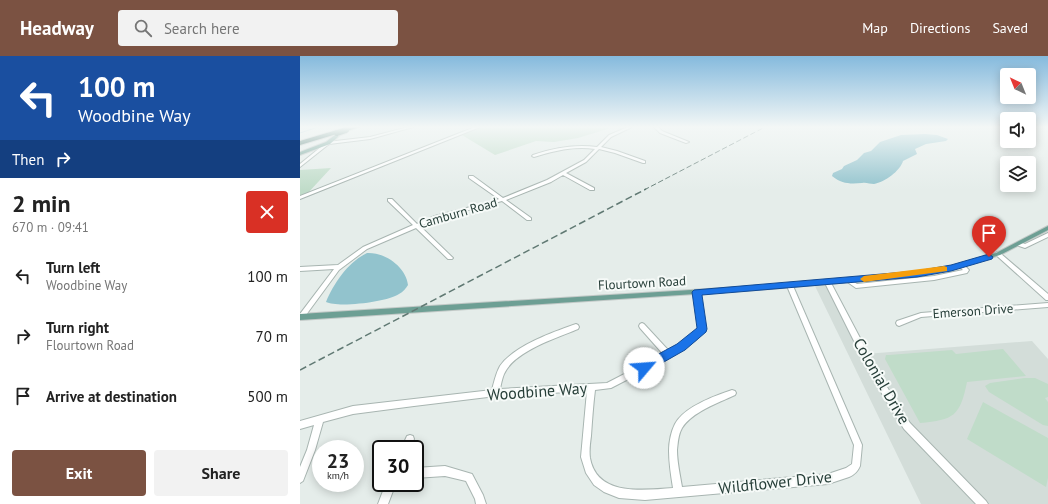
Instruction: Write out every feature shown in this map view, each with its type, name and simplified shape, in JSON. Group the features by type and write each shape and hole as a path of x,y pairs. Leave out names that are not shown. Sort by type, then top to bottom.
{"main road":[{"path":"300,154 314,148"},
{"name":"Flourtown Road","path":"300,317 790,286 930,272 998,254 1048,228"}],"street":[{"path":"300,166 321,148"},
{"path":"300,198 426,148"},
{"path":"534,156 560,148"},
{"path":"597,148 617,151 644,162"},
{"name":"Camburn Road","path":"300,317 340,267 372,243 437,217 503,200 565,174 585,161 597,148"},
{"path":"565,174 592,189"},
{"path":"471,177 530,219"},
{"path":"390,200 450,258"},
{"path":"1018,244 1025,246 1048,235"},
{"path":"998,254 1048,298"},
{"path":"300,269 340,267"},
{"name":"Colonial Drive","path":"828,283 899,415 983,504"},
{"name":"Wildflower Drive","path":"591,388 585,457 589,470 597,482 607,489 619,493 645,494 678,492 828,479 849,472 856,466 858,445 790,286"},
{"name":"Woodbine Way","path":"300,425 319,421 353,410 496,393 608,386 668,355 694,338 702,329 697,292"},
{"name":"Emerson Drive","path":"899,322 921,315 1048,305"},
{"path":"642,326 668,355"},
{"path":"496,393 498,379 504,366 511,360 520,353 576,327"},
{"path":"678,492 674,455 674,438 678,426 701,407 732,393"},
{"path":"300,478 311,450 319,421"},
{"path":"424,472 445,471 469,478 480,498 481,504"},
{"path":"383,504 388,492"}],"shaded area":[{"path":"828,283 865,354 1032,341 1048,359 1048,504 921,504 814,284"}],"green space":[{"path":"483,148 516,148 495,155"},
{"path":"331,168 307,194 300,196 300,170"},
{"path":"1003,349 1026,376 967,382 961,402 954,414 941,420 920,423 885,359 886,355 952,350 956,354"},
{"path":"1024,378 1035,378 1048,384 1048,397 1045,398 1048,402 1048,426 1043,425 989,392 985,386 990,383"},
{"path":"983,402 1048,438 1048,478 1046,487 967,439"}],"water":[{"path":"874,148 917,148 915,149 917,154 903,161 899,169 892,176 878,183 843,182 832,176 833,173 857,160 864,153 871,151"},
{"path":"367,253 381,255 394,262 406,278 408,285 405,289 393,297 374,302 332,304 326,302 342,274 348,267"}],"railway":[{"path":"644,190 725,148"},
{"path":"300,370 646,189"}],"slow traffic":[{"path":"864,279 917,274 944,269"}],"route":[{"path":"644,368 681,347 694,338 702,329 702,319 697,292 826,283 917,274 951,268 989,257"}]}
